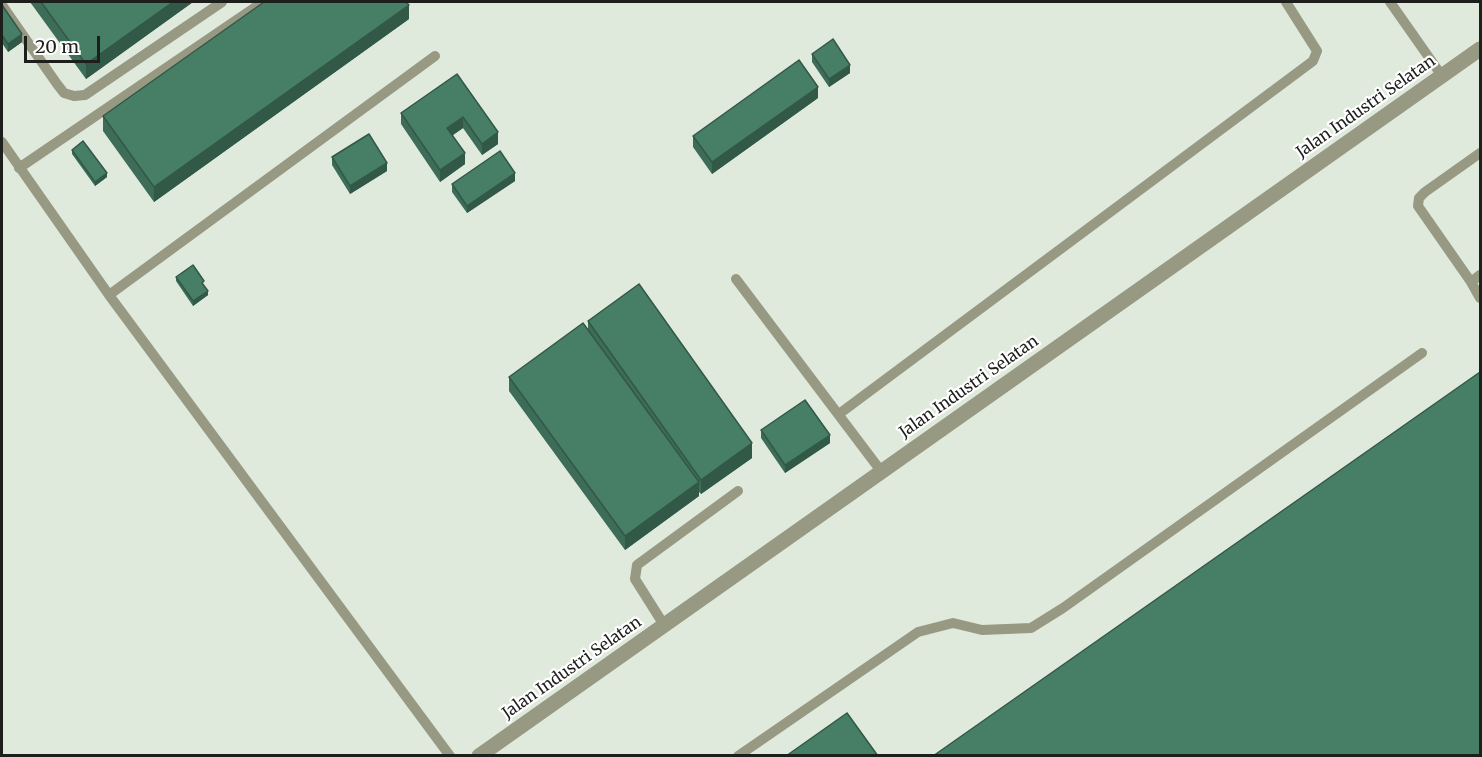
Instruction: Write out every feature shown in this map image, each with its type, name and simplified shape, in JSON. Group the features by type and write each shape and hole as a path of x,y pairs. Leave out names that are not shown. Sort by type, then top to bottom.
{"street":[{"name":"Jalan Industri Selatan","path":"479,756 1480,49"}],"lane":[{"path":"2,5 64,93 74,96 85,95 222,2"},
{"path":"19,168 263,2"},
{"path":"839,414 1313,61 1317,51 1286,2"},
{"path":"1390,2 1442,76"},
{"path":"109,295 435,56"},
{"path":"2,142 109,295 450,756"},
{"path":"1480,153 1425,192 1419,198 1418,206 1480,298"},
{"path":"1471,282 1480,275"},
{"path":"736,279 881,471"},
{"path":"738,756 918,632 953,623 982,630 1031,628 1063,608 1422,353"},
{"path":"664,625 635,579 638,565 738,491"}],"shaded area":[{"path":"2,2 1480,2 1480,755 2,755"}],"building":[{"path":"41,2 173,2 86,64"},
{"path":"264,2 406,2 409,5 154,187 103,116"},
{"path":"2,5 22,34 8,44 2,35"},
{"path":"833,39 850,65 829,79 812,54"},
{"path":"799,60 818,87 712,162 693,136"},
{"path":"457,74 498,132 482,144 463,117 447,128 465,153 440,170 401,113"},
{"path":"369,134 387,163 350,186 332,157"},
{"path":"83,141 107,173 95,182 72,150"},
{"path":"500,151 515,173 467,206 452,184"},
{"path":"193,265 208,291 193,301 176,277"},
{"path":"639,284 752,443 701,480 588,321"},
{"path":"583,323 699,482 625,536 509,377"},
{"path":"1480,372 1480,756 933,756"},
{"path":"805,400 830,435 785,465 761,430"},
{"path":"847,713 878,756 786,756"}]}
